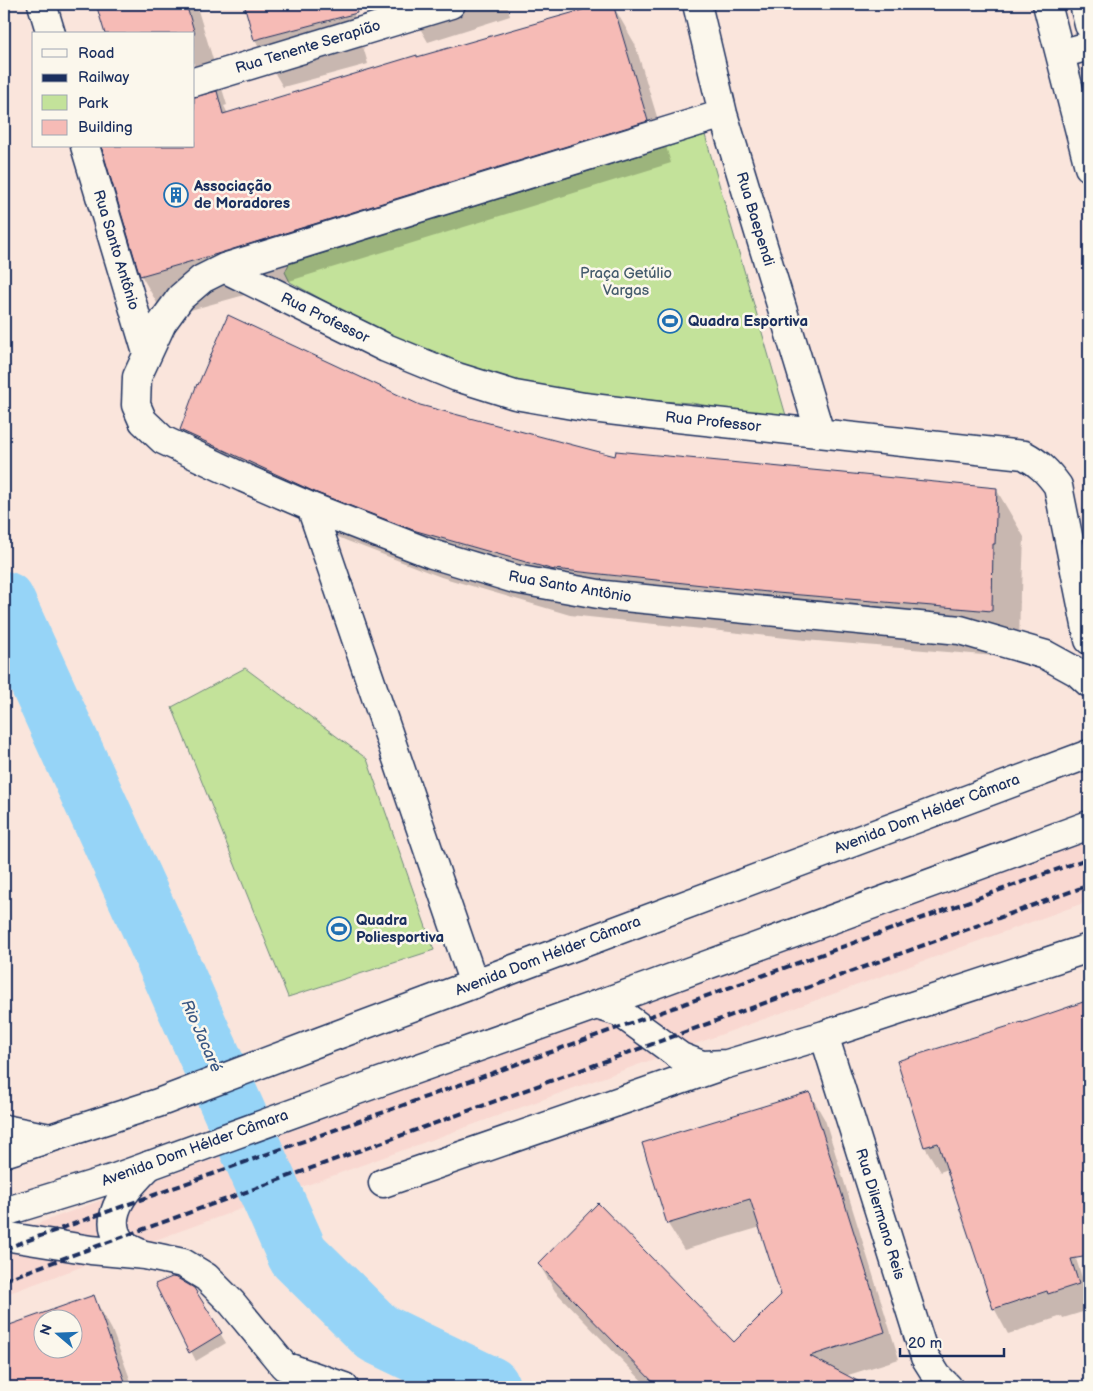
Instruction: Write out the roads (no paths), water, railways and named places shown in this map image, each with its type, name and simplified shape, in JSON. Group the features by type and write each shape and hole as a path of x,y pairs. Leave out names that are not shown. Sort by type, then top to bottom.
{"street":[{"path":"42,4 50,32"},
{"name":"Rua Tenente Serapião","path":"195,82 451,4"},
{"name":"Rua Baependi","path":"697,4 724,114 820,433"},
{"path":"1047,4 1089,167"},
{"path":"1084,4 1089,25"},
{"path":"1060,54 1089,46"},
{"path":"224,268 724,114"},
{"name":"Rua Santo Antônio","path":"86,148 147,353"},
{"name":"Rua Santo Antônio","path":"224,268 202,279 181,296 162,322 136,377 136,405 142,421 163,440 310,507 432,554 515,579 604,595 960,630 1046,655 1077,672 1089,683"},
{"name":"Rua Professor","path":"224,268 386,348 457,377 515,395 584,407 1024,455 1039,463 1050,473 1058,486 1089,640"},
{"path":"310,507 474,984"},
{"name":"Avenida Dom Hélder Câmara","path":"4,1152 158,1104 321,1041 1088,755"},
{"name":"Avenida Dom Hélder Câmara","path":"4,1212 150,1166 1089,825"},
{"path":"383,1183 727,1064 824,1035 1089,948"},
{"path":"596,1005 619,1012 681,1057 702,1065 727,1064"},
{"name":"Rua Dilermano Reis","path":"824,1035 925,1356 948,1387"},
{"path":"4,1129 50,1138"},
{"path":"145,1255 120,1242 115,1229 114,1216 119,1201 130,1185 150,1166"},
{"path":"4,1236 91,1250 145,1255 183,1263 206,1278 232,1303 290,1377 344,1387"}],"waterway":[{"name":"Rio Jacaré","path":"4,602 152,926 298,1255 377,1333 489,1387"}],"railway":[{"path":"4,1249 1089,858"},
{"path":"4,1280 1089,885"}],"place":[{"name":"Associação de Moradores","path":"176,195"},
{"name":"Quadra Esportiva","path":"670,321"},
{"name":"Quadra Poliesportiva","path":"339,929"}],"park label":[{"name":"Praça Getúlio Vargas","path":"626,282"}]}
